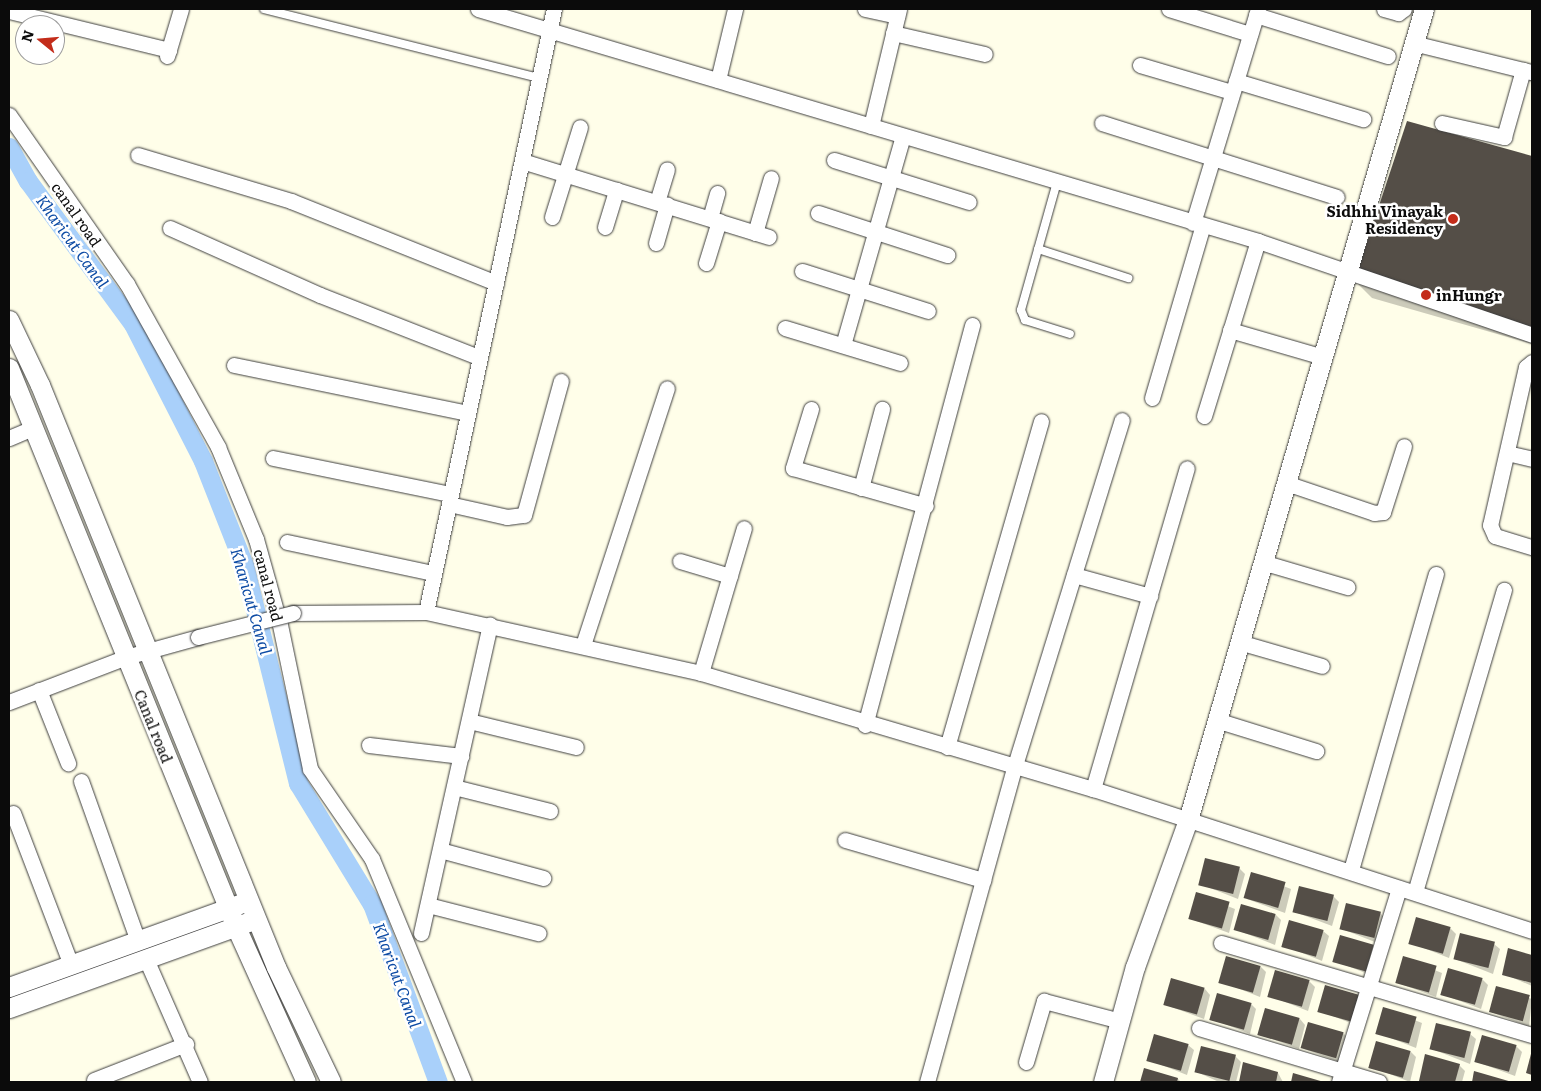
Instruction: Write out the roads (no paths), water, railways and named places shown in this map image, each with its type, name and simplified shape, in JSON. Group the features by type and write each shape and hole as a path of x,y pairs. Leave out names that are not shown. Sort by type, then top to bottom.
{"street":[{"path":"9,10 168,53 181,9"},
{"path":"478,9 1258,241 1349,270 1532,335"},
{"path":"426,612 478,357 496,283 554,9"},
{"path":"718,80 736,9"},
{"path":"865,9 898,12 871,126"},
{"path":"1169,9 1250,34"},
{"path":"1384,9 1398,13 1404,9"},
{"path":"1103,1082 1120,1022 1188,820 1424,9"},
{"path":"1152,398 1198,224 1212,161 1257,12 1388,56"},
{"path":"893,33 985,54"},
{"path":"1413,43 1528,71 1504,137 1442,123"},
{"path":"1140,65 1363,119"},
{"name":"canal road","path":"9,115 127,284 218,448 259,548 310,769 372,860 464,1082"},
{"path":"1102,123 1212,161 1337,197"},
{"path":"552,217 580,126"},
{"path":"843,345 903,136"},
{"path":"138,155 291,202 496,283"},
{"path":"834,160 969,202"},
{"path":"522,161 762,235 771,178"},
{"path":"656,244 667,170"},
{"path":"604,227 616,190"},
{"path":"706,263 717,193"},
{"path":"818,213 947,255"},
{"path":"170,228 320,295 478,357"},
{"path":"1204,416 1258,241"},
{"path":"802,271 928,311"},
{"path":"9,320 40,385 145,652 248,901 331,1082"},
{"path":"865,725 926,506 972,325"},
{"path":"785,328 900,363"},
{"path":"1230,330 1323,356"},
{"path":"1532,362 1526,368 1491,532 1532,547"},
{"path":"234,365 467,412"},
{"name":"Canal road","path":"9,368 236,927 304,1082"},
{"path":"273,458 450,499 508,517 524,515 561,381"},
{"path":"583,646 667,388"},
{"path":"811,408 794,468 926,506"},
{"path":"861,488 882,409"},
{"path":"947,747 1041,420"},
{"path":"927,1082 1015,765 1122,420"},
{"path":"9,438 33,428"},
{"path":"1286,483 1374,513 1383,512 1404,446"},
{"path":"1507,453 1532,459"},
{"path":"1093,789 1187,468"},
{"path":"701,673 744,528"},
{"path":"287,542 433,573"},
{"path":"680,561 730,576"},
{"path":"1262,562 1347,587"},
{"path":"1351,870 1436,574"},
{"path":"1074,575 1150,596"},
{"path":"1415,892 1504,590"},
{"path":"9,702 126,657 293,613 426,612 701,673 865,725 1015,765 1093,789 1351,870 1399,888 1532,931"},
{"path":"422,933 490,625"},
{"path":"1239,642 1322,666"},
{"path":"39,690 68,763"},
{"path":"1216,720 1316,751"},
{"path":"468,721 576,747"},
{"path":"369,746 461,756"},
{"path":"80,781 138,941"},
{"path":"454,787 550,811"},
{"path":"13,813 70,965"},
{"path":"845,840 983,880"},
{"path":"440,850 543,878"},
{"path":"1340,1076 1399,888"},
{"path":"9,987 248,901"},
{"path":"428,905 538,933"},
{"path":"9,1008 256,919"},
{"path":"1221,943 1369,985 1532,1035"},
{"path":"146,959 186,1044 200,1082"},
{"path":"1026,1062 1044,1001 1120,1022"},
{"path":"1199,1028 1340,1076 1379,1082"},
{"path":"94,1080 186,1044"}],"lane":[{"path":"264,9 539,78"},
{"path":"1057,182 1020,310 1024,320 1070,334"},
{"path":"1038,249 1128,278"}],"waterway":[{"name":"Kharicut Canal","path":"9,147 28,181 133,324 203,461 244,565 298,783 372,904 438,1082"}],"place":[{"name":"Sidhhi Vinayak Residency","path":"1453,219"},
{"name":"inHungr","path":"1426,295"}]}
